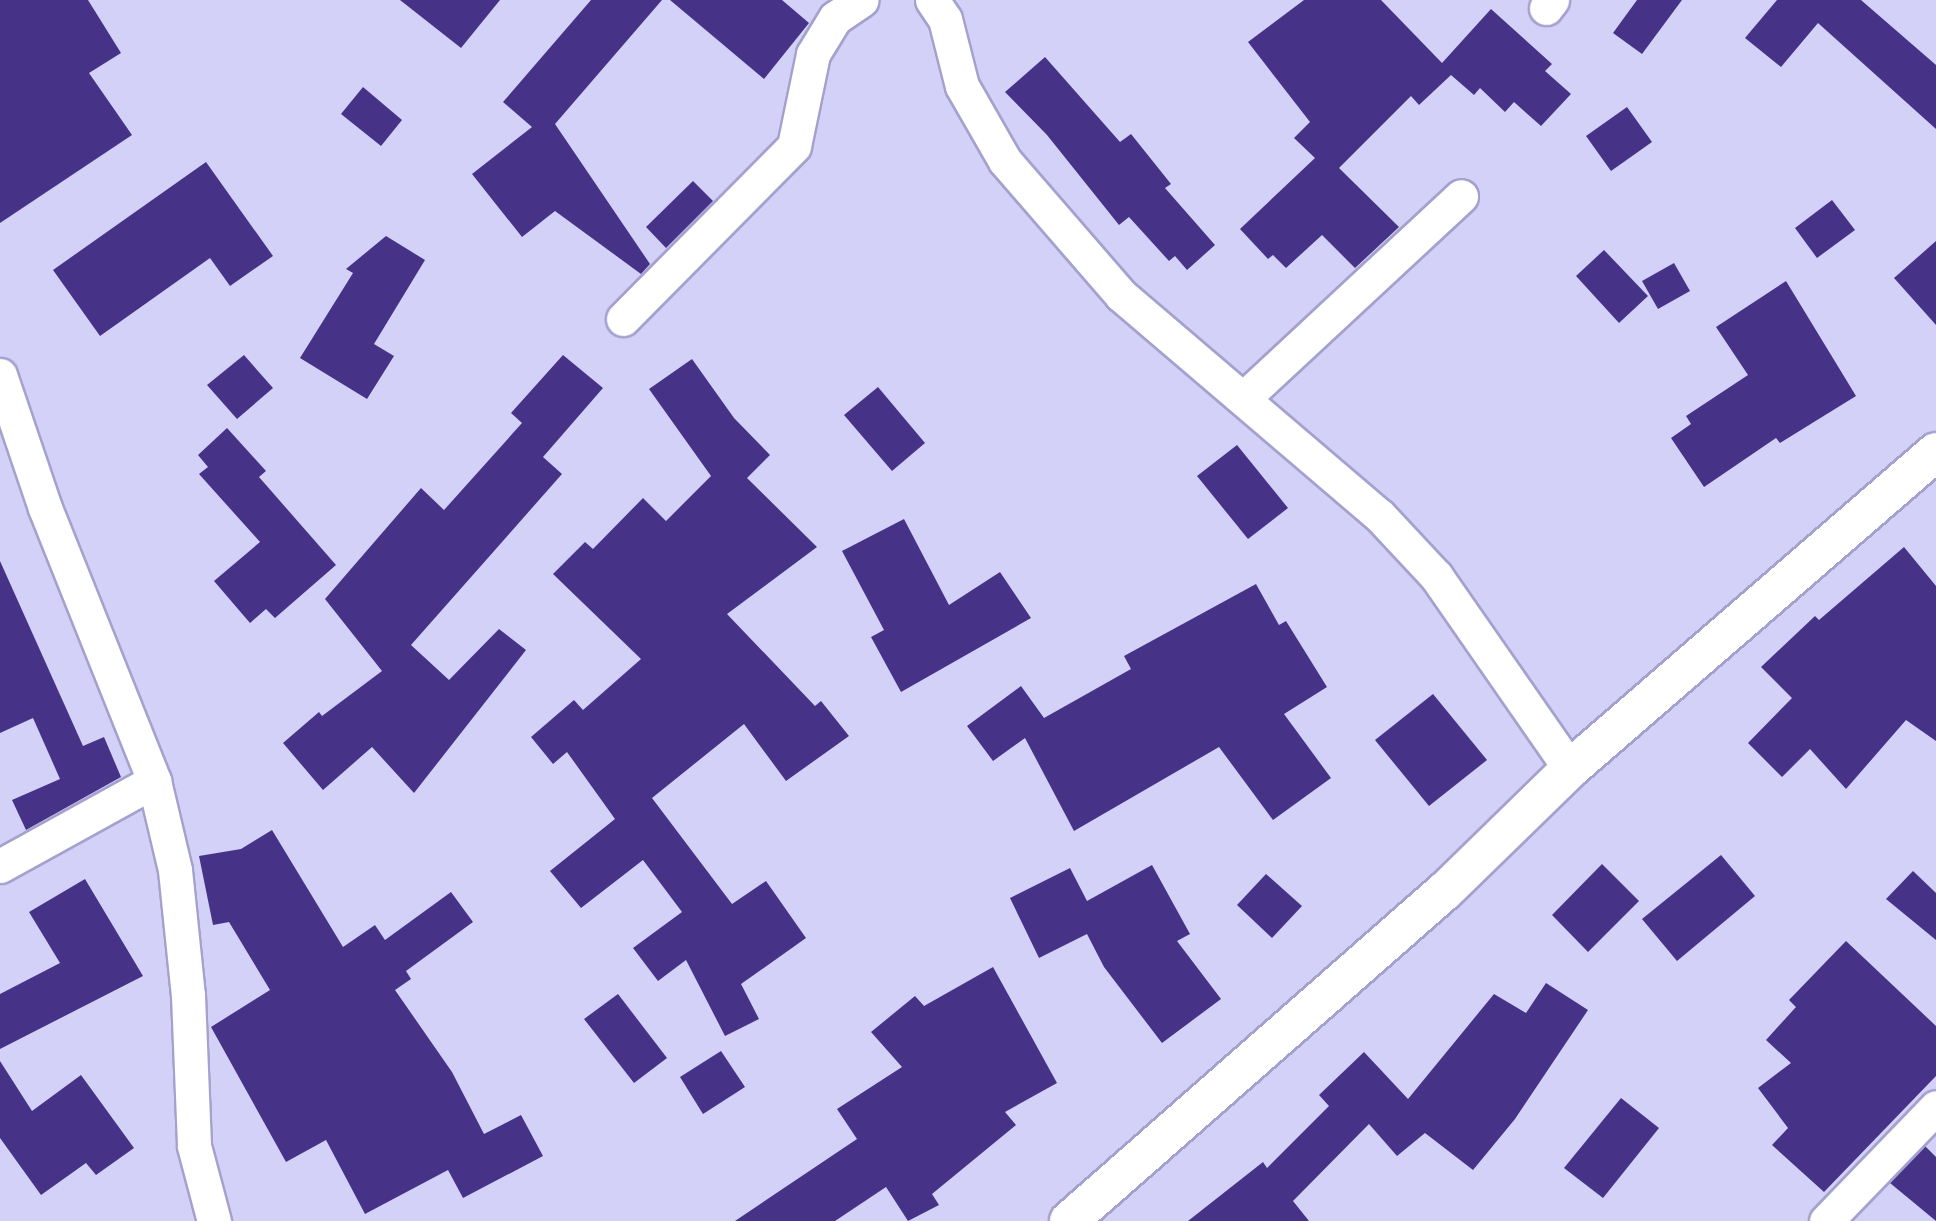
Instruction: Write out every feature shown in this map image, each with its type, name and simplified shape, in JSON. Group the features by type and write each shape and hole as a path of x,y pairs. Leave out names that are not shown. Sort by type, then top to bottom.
{"street":[{"path":"623,318 794,146 813,54 835,18 862,0"},
{"path":"932,0 945,19 962,86 1005,161 1121,295 1245,397 1380,516 1436,576 1570,769"},
{"path":"1245,397 1461,196"},
{"path":"0,375 45,508 154,782 176,882 188,995 194,1146 214,1221"},
{"path":"1069,1221 1444,892 1570,769 1936,452"},
{"path":"0,866 154,782"},
{"path":"1826,1221 1936,1107"}],"building":[{"path":"0,0 88,0 121,53 89,73 132,135 0,223"},
{"path":"400,0 500,0 461,48"},
{"path":"591,0 662,0 555,124 650,264 641,274 555,211 522,237 472,174 532,127 503,102"},
{"path":"670,0 782,0 809,23 764,79"},
{"path":"1304,0 1381,0 1442,63 1491,9 1552,64 1545,71 1571,94 1541,126 1514,102 1505,112 1480,88 1474,95 1451,75 1419,105 1411,96 1339,168 1399,227 1355,268 1322,235 1286,268 1273,255 1268,259 1240,229 1315,158 1294,138 1310,122 1248,42"},
{"path":"1637,0 1682,0 1642,54 1613,33"},
{"path":"1777,0 1861,0 1936,65 1936,129 1818,23 1781,67 1745,38"},
{"path":"1045,57 1120,142 1131,134 1171,184 1165,188 1215,245 1187,270 1175,256 1169,261 1129,217 1119,225 1047,135 1005,92"},
{"path":"363,87 402,120 381,146 341,114"},
{"path":"1627,107 1652,142 1611,171 1586,136"},
{"path":"206,162 273,256 230,286 210,258 100,336 53,270"},
{"path":"693,181 713,201 666,248 646,227"},
{"path":"1832,200 1855,230 1817,258 1795,228"},
{"path":"386,236 425,260 374,344 394,356 367,399 300,358 353,273 346,269"},
{"path":"1936,241 1936,325 1894,278"},
{"path":"1604,250 1648,296 1619,323 1576,276"},
{"path":"1674,263 1690,291 1658,309 1642,281"},
{"path":"1786,281 1856,396 1780,443 1776,438 1704,487 1671,438 1691,424 1686,416 1748,375 1716,327"},
{"path":"244,355 273,388 237,419 207,385"},
{"path":"563,355 603,388 543,457 562,474 411,645 449,680 499,629 526,650 414,793 372,747 323,790 283,743 319,712 322,716 382,671 325,599 421,488 444,510 522,423 511,413"},
{"path":"692,359 734,418 770,455 747,478 817,547 727,614 815,706 821,701 849,736 786,781 744,724 652,798 732,904 766,881 806,938 741,984 759,1019 725,1036 686,960 658,981 633,948 682,912 643,860 581,908 550,871 615,819 567,752 553,764 531,737 574,700 583,710 641,659 553,574 585,542 593,549 643,498 666,521 711,476 649,389"},
{"path":"878,387 925,443 892,471 844,415"},
{"path":"227,428 266,471 259,477 336,565 275,618 266,609 250,623 214,581 260,542 199,474 208,467 198,455"},
{"path":"1237,445 1288,508 1248,539 1197,476"},
{"path":"904,519 949,605 1000,572 1031,618 901,692 871,637 884,630 842,551"},
{"path":"1904,547 1936,586 1936,741 1906,720 1846,789 1810,749 1782,777 1748,743 1792,698 1761,667 1815,616 1819,620"},
{"path":"0,561 83,746 104,737 121,777 26,830 12,800 60,779 33,718 0,733"},
{"path":"1256,584 1279,625 1286,621 1327,687 1284,714 1331,778 1273,820 1219,747 1074,831 1025,738 993,761 967,726 1021,686 1044,718 1131,669 1124,656"},
{"path":"1433,694 1487,760 1429,806 1375,740"},
{"path":"272,830 343,947 375,925 385,940 451,892 473,922 406,971 411,979 395,990 452,1072 484,1134 521,1115 543,1156 463,1198 448,1170 365,1214 326,1140 286,1162 211,1027 270,990 229,922 213,925 199,856 241,849"},
{"path":"1721,855 1755,896 1677,961 1642,919"},
{"path":"1602,864 1639,901 1588,952 1552,915"},
{"path":"1152,865 1190,934 1177,941 1221,999 1162,1043 1104,967 1087,934 1039,958 1010,898 1070,868 1087,901"},
{"path":"1913,871 1936,893 1936,940 1886,899"},
{"path":"1266,874 1302,906 1272,938 1237,905"},
{"path":"85,879 143,976 0,1049 0,994 60,963 29,912"},
{"path":"1846,941 1936,1026 1936,1076 1824,1192 1772,1145 1788,1128 1758,1088 1791,1063 1766,1040 1796,1007 1789,1000"},
{"path":"993,967 1057,1083 1005,1112 1016,1125 932,1194 939,1205 908,1221 886,1187 835,1221 735,1221 857,1139 837,1109 902,1067 871,1032 915,996 924,1006"},
{"path":"1546,983 1588,1010 1515,1119 1473,1170 1425,1133 1397,1156 1369,1124 1293,1201 1309,1221 1188,1221 1263,1162 1267,1168 1329,1106 1319,1095 1364,1052 1408,1099 1494,994 1526,1013"},
{"path":"618,994 667,1058 634,1083 584,1019"},
{"path":"721,1051 745,1087 703,1114 680,1077"},
{"path":"0,1061 32,1111 81,1075 134,1148 96,1175 86,1163 41,1195 0,1138"},
{"path":"1621,1098 1659,1128 1603,1198 1564,1168"},
{"path":"1925,1146 1936,1157 1936,1221 1890,1183"}]}
